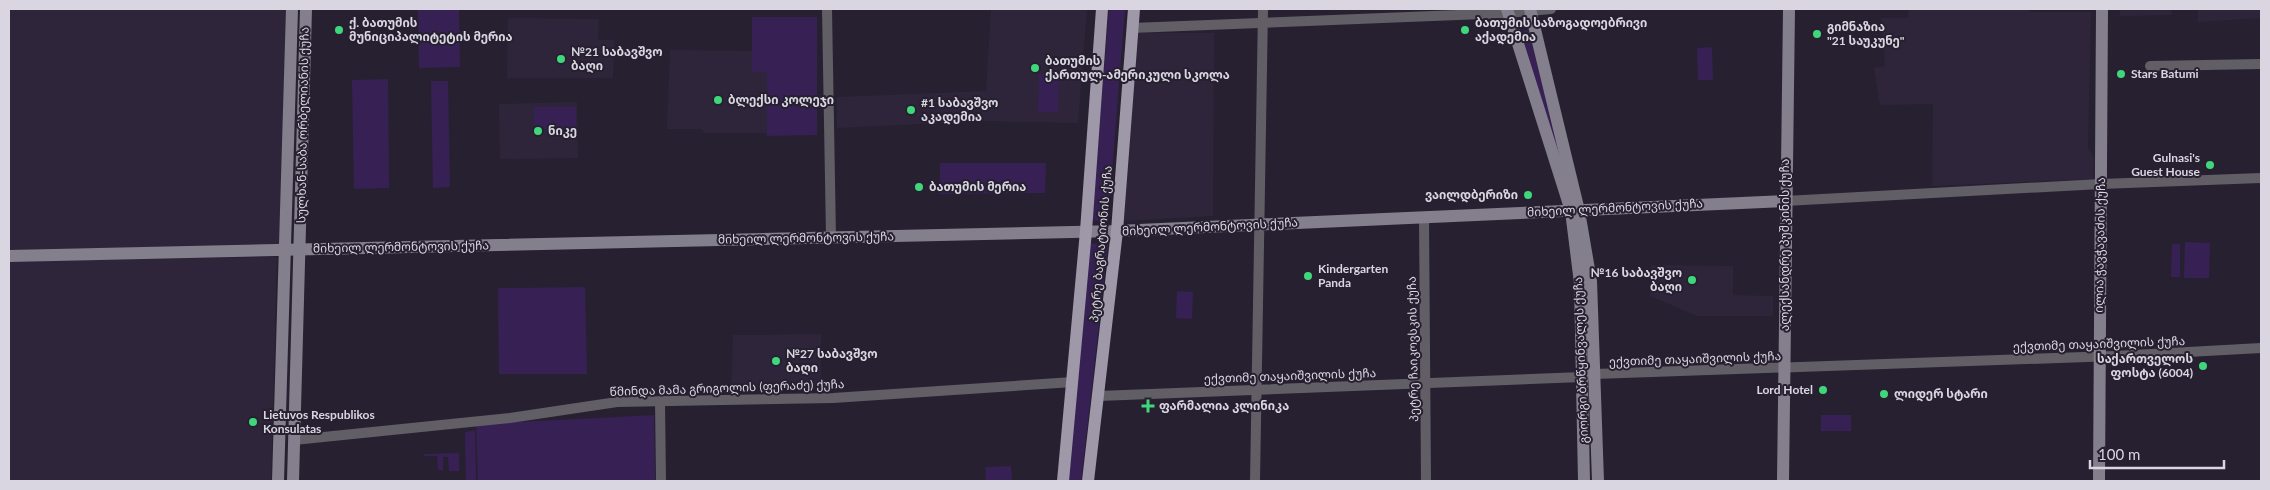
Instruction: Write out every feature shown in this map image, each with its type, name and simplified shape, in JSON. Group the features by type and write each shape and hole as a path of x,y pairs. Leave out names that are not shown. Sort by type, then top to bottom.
{"main road":[{"name":"პეტრე ბაგრატიონის ქუჩა","path":"1064,481 1086,231 1102,9"},
{"name":"პეტრე ბაგრატიონის ქუჩა","path":"1088,481 1117,231 1134,9"}],"street":[{"name":"სულხან-საბა ორბელიანის ქუჩა","path":"278,481 292,9"},
{"name":"სულხან-საბა ორბელიანის ქუჩა","path":"293,481 306,9"},
{"path":"827,9 831,237"},
{"path":"1255,481 1263,9"},
{"path":"1132,28 1551,9"},
{"name":"ალექსანდრე პუშკინის ქუჩა","path":"1783,481 1785,201 1789,9"},
{"name":"ილია ჭავჭავაძის ქუჩა","path":"2099,481 2102,9"},
{"name":"გიორგი ბრწყინვალეს ქუჩა","path":"1530,10 1591,281 1598,481"},
{"name":"გიორგი ბრწყინვალეს ქუჩა","path":"1507,11 1575,211 1580,282 1584,481"},
{"path":"2150,66 2261,64"},
{"name":"მიხეილ ლერმონტოვის ქუჩა","path":"9,256 1117,231 2261,178"},
{"name":"პეტრე ჩაიკოვსკის ქუჩა","path":"1424,217 1427,383 1426,481"},
{"name":"ექვთიმე თაყაიშვილის ქუჩა","path":"1099,396 1582,377 1595,374 1784,369 2261,348"},
{"name":"წმინდა მამა გრიგოლის (ფერაძე) ქუჩა","path":"294,440 510,418 617,402 841,397 1073,382"},
{"path":"660,402 661,481"}],"shaded area":[{"path":"9,9 289,9 283,247 9,255"},
{"path":"418,9 459,9 460,67 419,68"},
{"name":"ბათუმის ქართულ-ამერიკული სკოლა","path":"991,9 1087,9 1078,123 984,121 837,128 837,97 986,91"},
{"path":"1109,9 1125,9 1108,220 1095,221 1092,218"},
{"path":"1909,9 2029,9 2030,12 2091,12 2088,149 2094,157 2093,179 1932,186 1933,104 1880,105 1874,68 1885,66 1881,18 1908,18"},
{"path":"2120,9 2171,9 2172,15 2120,16"},
{"path":"2198,9 2261,9 2261,18 2198,22"},
{"path":"752,17 817,17 817,135 767,136 767,72 752,72"},
{"name":"№21 საბავშვო ბაღი","path":"508,18 599,19 598,40 614,40 613,78 507,78"},
{"path":"1528,30 1571,193 1568,193 1521,31"},
{"path":"1138,33 1214,33 1213,216 1124,221"},
{"path":"1712,47 1713,80 1698,80 1697,48"},
{"name":"ბლექსი კოლეჯი","path":"670,50 752,51 752,72 767,72 767,133 704,133 702,129 667,129"},
{"path":"1039,74 1059,74 1058,112 1038,112"},
{"path":"388,79 389,188 354,189 352,80"},
{"path":"431,81 448,81 450,187 433,188"},
{"name":"ნიკე","path":"577,102 578,158 500,159 499,104"},
{"path":"534,107 576,107 576,130 534,129"},
{"path":"940,163 1046,163 1045,193 940,194"},
{"path":"2185,242 2210,243 2209,278 2184,278"},
{"path":"1088,243 1108,245 1081,481 1066,481"},
{"path":"2172,244 2180,244 2180,277 2171,277"},
{"path":"277,257 271,481 9,481 9,261"},
{"name":"№16 საბავშვო ბაღი","path":"1651,265 1733,266 1733,295 1773,296 1773,316 1697,316 1650,296"},
{"path":"585,287 587,374 499,374 498,288"},
{"path":"1177,291 1193,292 1192,319 1176,318"},
{"name":"№27 საბავშვო ბაღი","path":"821,334 821,387 731,393 733,335"},
{"path":"654,415 655,481 478,481 476,424"},
{"path":"1821,415 1851,415 1851,431 1821,431"},
{"path":"475,430 476,481 466,481 465,432"},
{"path":"459,453 459,471 449,471 448,457 443,457 443,470 438,470 437,456 424,456 424,454"},
{"path":"1011,466 1012,481 986,481 985,467"}],"place":[{"name":"ქ. ბათუმის მუნიციპალიტეტის მერია","path":"339,30"},
{"name":"ბათუმის საზოგადოებრივი აქადემია","path":"1465,30"},
{"name":"გიმნაზია \"21 საუკუნე\"","path":"1817,34"},
{"name":"№21 საბავშვო ბაღი","path":"561,59"},
{"name":"ბათუმის ქართულ-ამერიკული სკოლა","path":"1035,68"},
{"name":"Stars Batumi","path":"2121,74"},
{"name":"ბლექსი კოლეჯი","path":"718,100"},
{"name":"#1 საბავშვო აკადემია","path":"911,110"},
{"name":"ნიკე","path":"538,131"},
{"name":"Gulnasi's Guest House","path":"2210,165"},
{"name":"ბათუმის მერია","path":"919,187"},
{"name":"ვაილდბერიზი","path":"1528,195"},
{"name":"Kindergarten Panda","path":"1308,276"},
{"name":"№16 საბავშვო ბაღი","path":"1692,280"},
{"name":"№27 საბავშვო ბაღი","path":"776,361"},
{"name":"საქართველოს ფოსტა (6004)","path":"2203,366"},
{"name":"Lord Hotel","path":"1823,390"},
{"name":"ლიდერ სტარი","path":"1884,394"},
{"name":"ფარმალია კლინიკა","path":"1148,406"},
{"name":"Lietuvos Respublikos Konsulatas","path":"253,422"}]}
